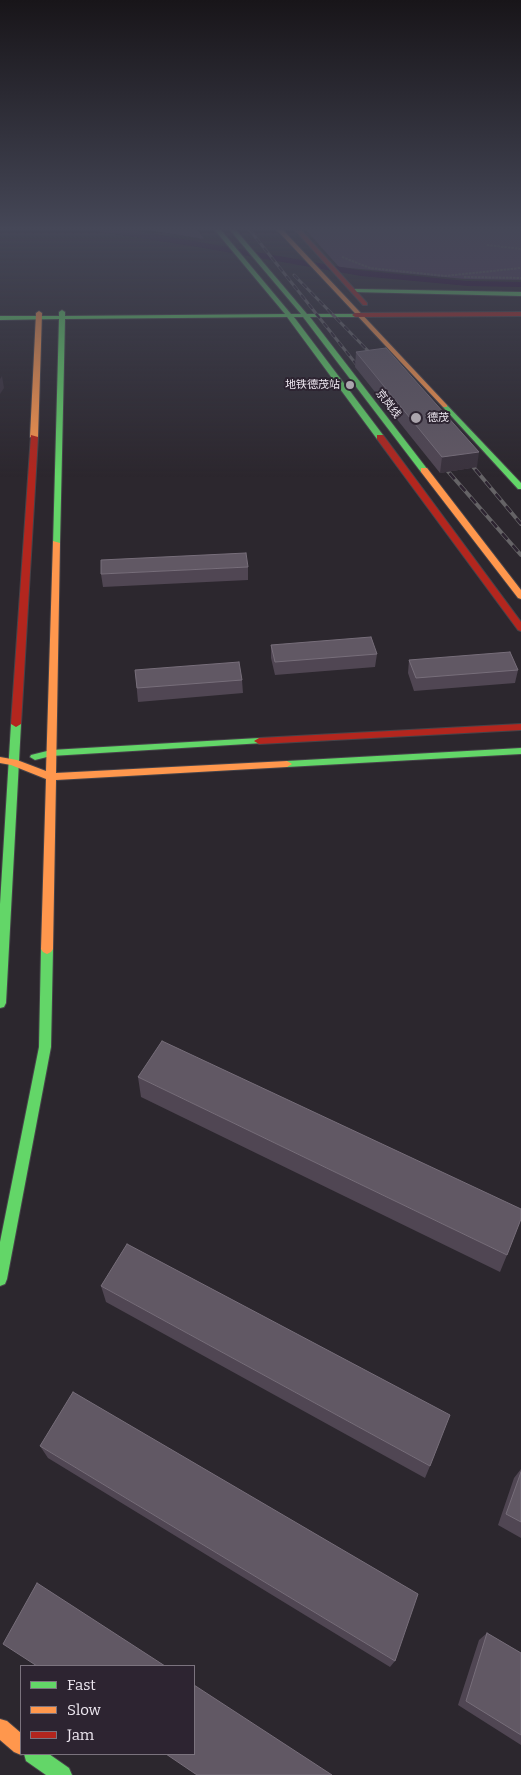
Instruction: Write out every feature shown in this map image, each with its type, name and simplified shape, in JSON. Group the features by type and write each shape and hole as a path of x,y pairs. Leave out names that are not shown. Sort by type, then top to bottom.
{"main road":[{"path":"356,312 521,487"},
{"path":"0,313 39,315 356,312 521,314"},
{"path":"286,313 521,628"},
{"name":"京岚线","path":"302,313 521,596"},
{"path":"0,318 39,315"},
{"path":"0,1003 39,352 39,315"},
{"path":"0,1279 46,1047 50,777 62,315"},
{"path":"13,762 51,753 521,727"},
{"path":"0,760 13,762 50,777 521,751"},
{"path":"0,1728 18,1742"},
{"path":"0,1743 18,1742"},
{"path":"34,1755 62,1775"}],"building":[{"path":"386,348 479,452 442,457 356,352"},
{"path":"246,553 248,567 101,574 101,560"},
{"path":"371,637 377,654 275,662 271,645"},
{"path":"510,652 518,670 416,678 409,660"},
{"path":"239,662 242,680 137,688 135,670"},
{"path":"162,1041 521,1209 521,1219 507,1255 138,1077"},
{"path":"127,1244 450,1415 430,1466 101,1286"},
{"path":"73,1392 418,1594 395,1661 40,1446"},
{"path":"521,1472 521,1522 506,1514"},
{"path":"37,1583 163,1665 35,1665 3,1644"},
{"path":"487,1633 521,1653 521,1735 466,1701"},
{"path":"195,1686 332,1775 197,1775 167,1755 195,1755"}],"railway":[{"path":"315,312 364,374"},
{"path":"330,312 378,361"},
{"path":"465,457 521,524"},
{"path":"439,461 521,555"}],"traffic: fast":[{"path":"56,543 62,312"},
{"path":"286,312 380,437"},
{"path":"302,312 424,470"},
{"path":"0,318 355,315"},
{"path":"445,406 521,487"},
{"path":"0,1003 16,724"},
{"path":"35,757 51,753 259,741"},
{"path":"287,764 521,751"},
{"path":"0,1279 45,1047 47,949"},
{"path":"34,1755 62,1775"}],"traffic: slow":[{"path":"357,312 445,406"},
{"path":"34,437 39,313"},
{"path":"424,470 521,596"},
{"path":"47,949 56,543"},
{"path":"0,760 13,762 50,777 287,764"},
{"path":"0,1728 20,1744"}],"traffic: jam":[{"path":"355,315 521,314"},
{"path":"16,724 34,437"},
{"path":"380,437 521,628"},
{"path":"259,741 521,727"}],"place":[{"name":"地铁德茂站","path":"350,385"},
{"name":"德茂","path":"416,418"}]}
